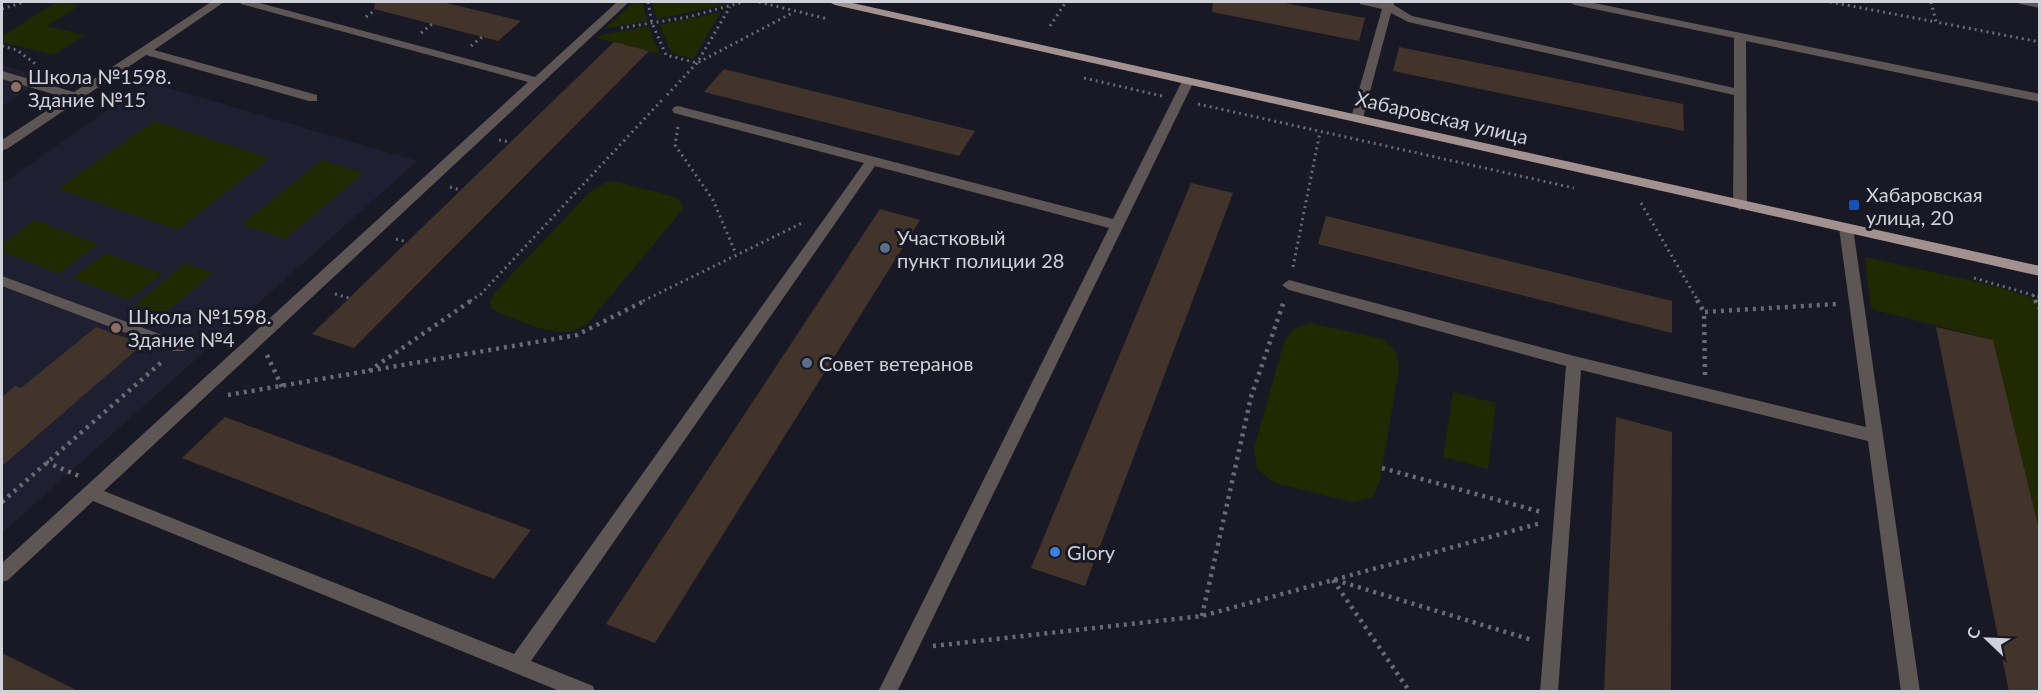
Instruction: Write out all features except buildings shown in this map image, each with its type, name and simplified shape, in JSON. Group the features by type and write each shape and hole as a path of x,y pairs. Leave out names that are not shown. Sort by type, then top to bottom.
{"main road":[{"name":"Хабаровская улица","path":"835,2 2040,271"}],"street":[{"path":"2,146 218,2"},
{"path":"245,2 537,81"},
{"path":"2,574 623,2"},
{"path":"1364,2 1389,4 1408,19 1740,93"},
{"path":"1575,2 2040,98"},
{"path":"2024,2 2040,5"},
{"path":"1357,118 1389,4"},
{"path":"1740,35 1740,204"},
{"path":"144,51 313,98"},
{"path":"2,75 76,97"},
{"path":"886,692 1188,81"},
{"path":"678,110 1118,225"},
{"path":"518,664 872,162"},
{"path":"1846,228 1911,692"},
{"path":"1992,261 2040,276"},
{"path":"2,281 179,347"},
{"path":"1289,285 1574,362 1875,436"},
{"path":"1549,692 1574,362"},
{"path":"94,488 586,692"}],"path":[{"path":"2,9 24,2"},
{"path":"648,2 652,23 666,55 697,63 795,12"},
{"path":"619,29 730,7 743,2"},
{"path":"1050,26 1066,2"},
{"path":"1830,2 2040,42"},
{"path":"1931,2 1935,22"},
{"path":"366,373 481,294 697,63 730,7"},
{"path":"675,86 678,110 675,145 713,201 736,254"},
{"path":"1202,616 1251,397 1289,285 1320,132"},
{"path":"1641,203 1704,312 1706,394"},
{"path":"224,396 577,335 736,254 843,204"},
{"path":"2032,294 2040,309"},
{"path":"1704,312 1857,303"},
{"path":"2,502 179,347"},
{"path":"266,352 282,387"},
{"path":"46,462 94,488"},
{"path":"1382,468 1562,517"},
{"path":"908,649 1202,616 1562,517"},
{"path":"1333,580 1552,646"},
{"path":"1333,580 1410,692"}],"shaded area":[{"name":"Школа №1598. Здание №15","path":"2,65 44,78 2,106"},
{"name":"Школа №1598. Здание №4","path":"148,82 417,161 2,533 2,184"}],"green space":[{"path":"57,2 80,5 47,26 84,35 54,55 2,42 2,36"},
{"path":"634,2 643,2 647,21 604,29"},
{"path":"652,2 737,2 657,19"},
{"path":"721,12 693,59 672,53 659,25"},
{"path":"648,26 660,54 597,38 601,35"},
{"path":"154,121 270,158 178,230 58,189"},
{"path":"322,160 364,173 285,239 242,224"},
{"path":"614,181 675,197 682,202 683,209 588,323 567,332 555,331 531,325 491,308 490,302 494,293 590,192 605,183"},
{"path":"35,220 98,244 59,274 2,251 2,244"},
{"path":"106,253 162,274 129,300 72,278"},
{"path":"1865,257 1996,286 2039,300 2039,534 1993,340 1871,309"},
{"path":"186,263 213,273 163,315 135,304"},
{"path":"1310,323 1383,339 1396,352 1399,368 1380,480 1373,497 1352,502 1275,483 1257,469 1254,448 1284,342 1293,329"},
{"path":"1453,392 1496,403 1488,469 1443,457"}],"place":[{"name":"Школа №1598. Здание №15","path":"16,87"},
{"name":"Хабаровская улица, 20","path":"1854,205"},
{"name":"Участковый пункт полиции 28","path":"885,248"},
{"name":"Школа №1598. Здание №4","path":"116,328"},
{"name":"Совет ветеранов","path":"807,363"},
{"name":"Glory","path":"1055,552"}]}
